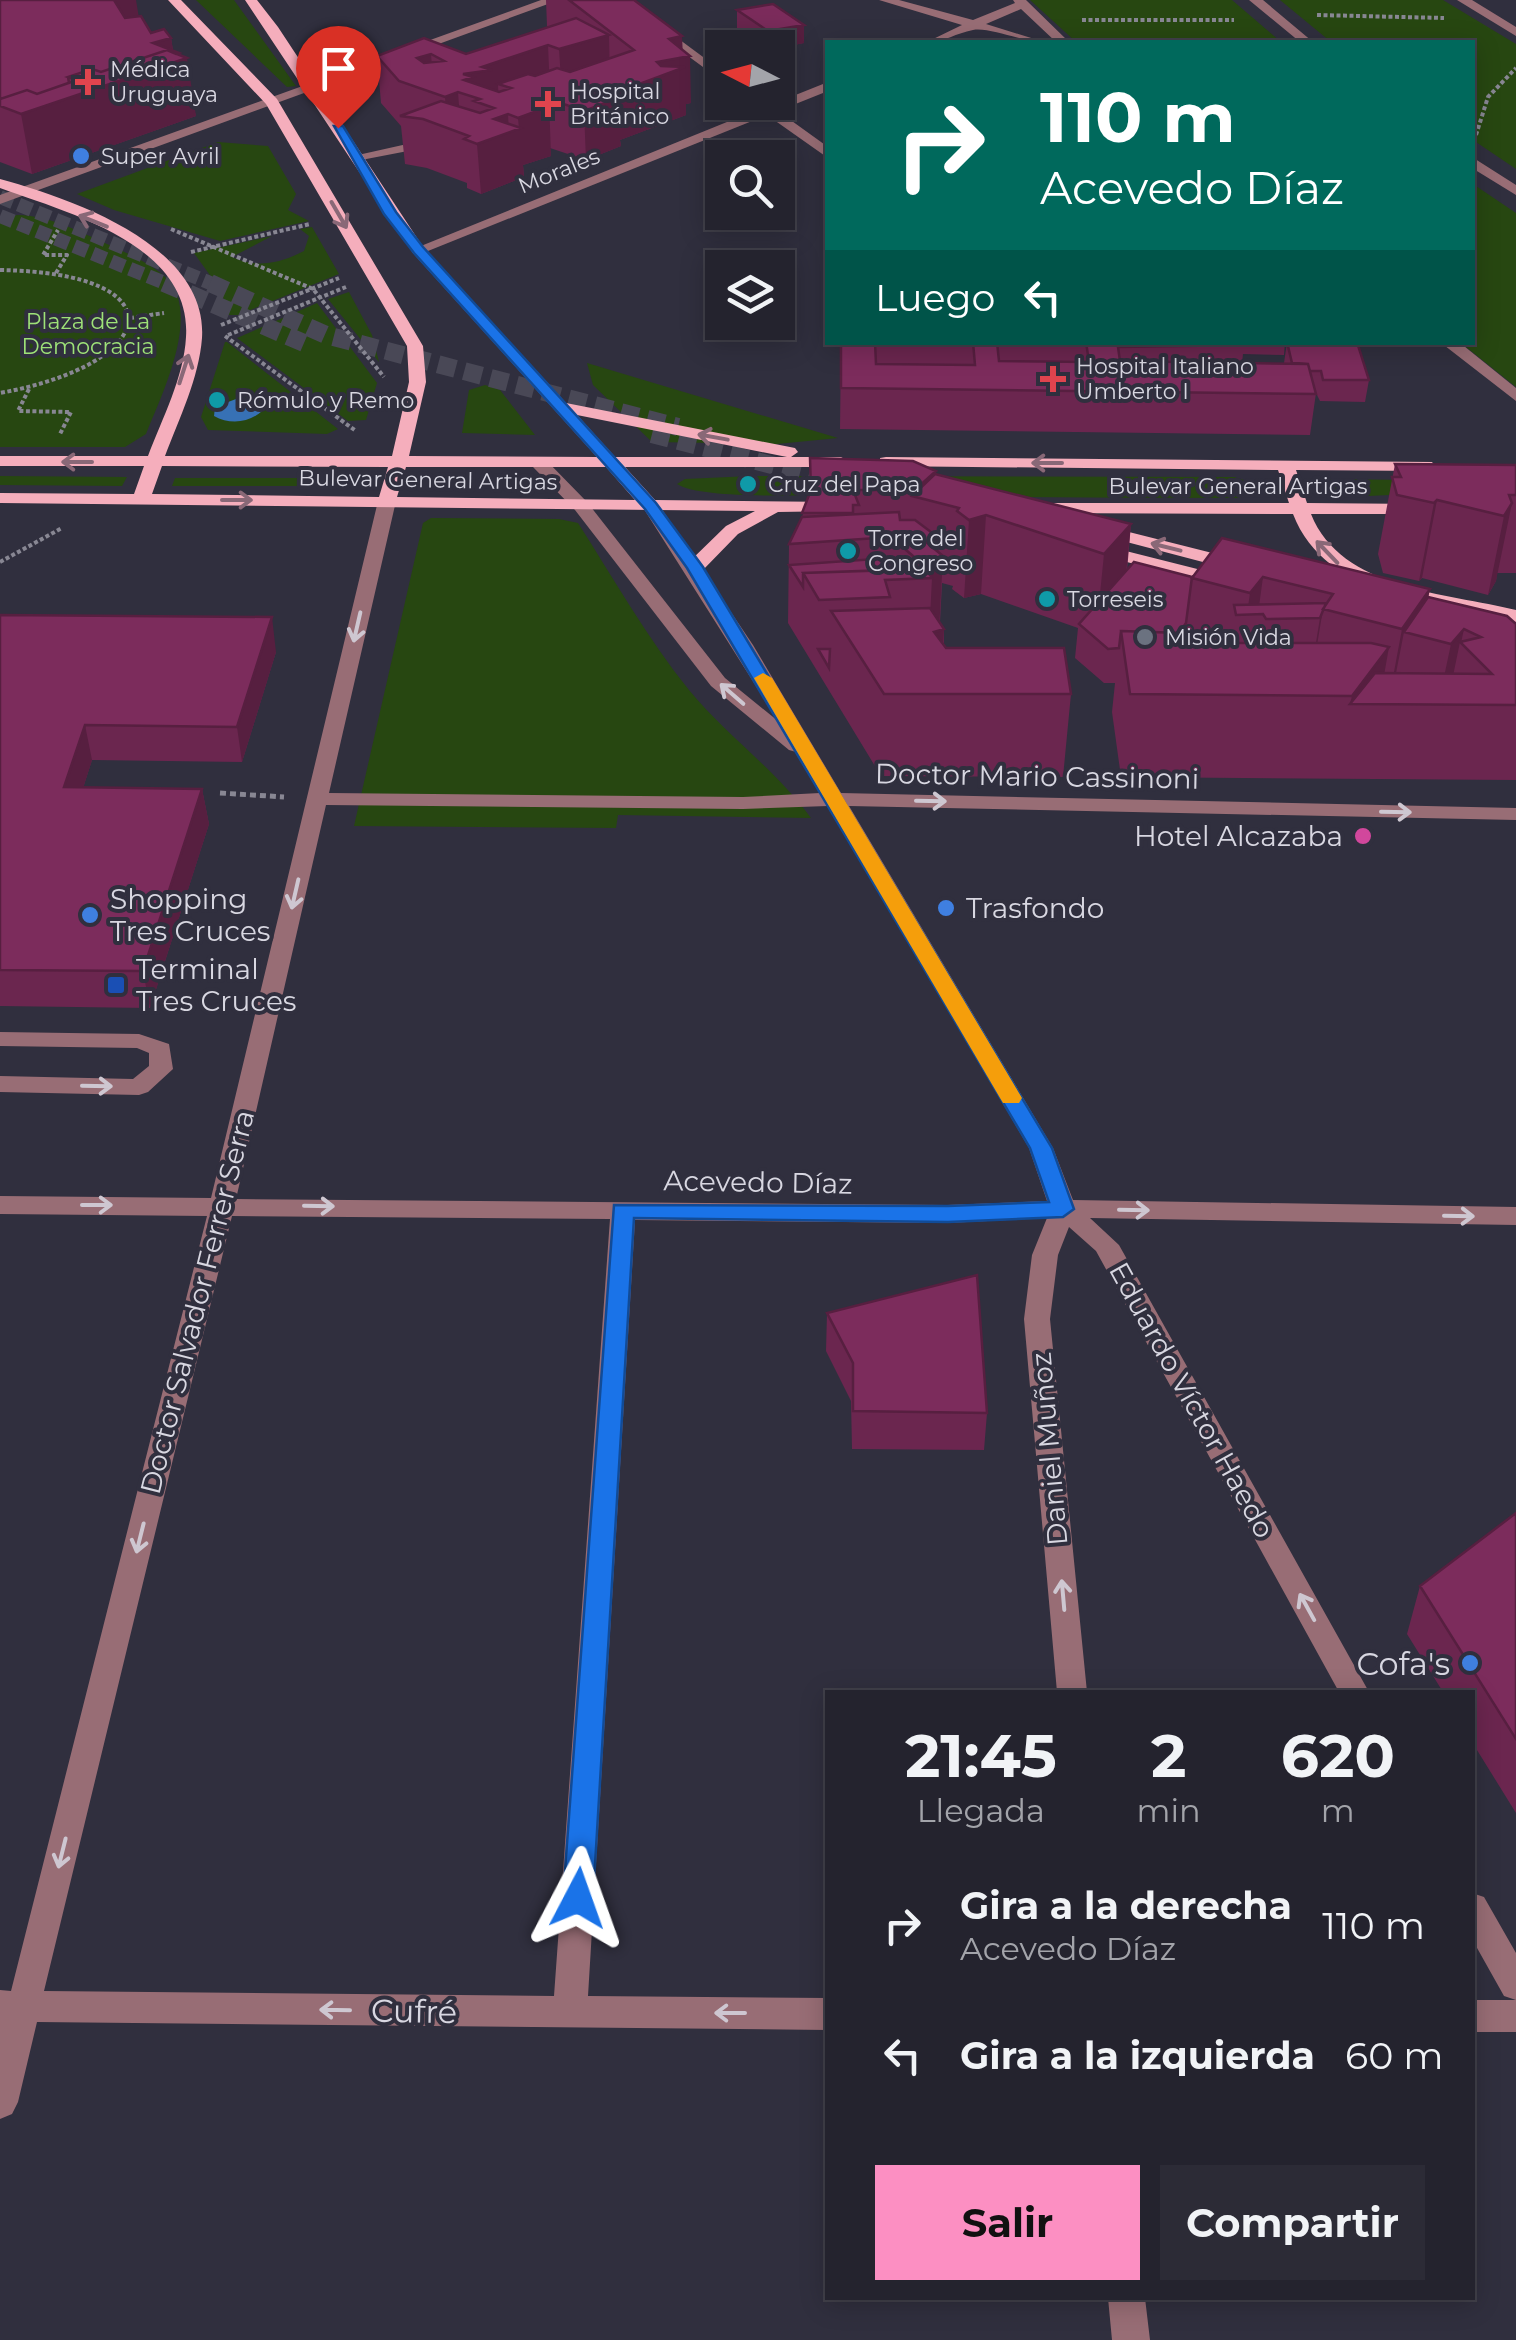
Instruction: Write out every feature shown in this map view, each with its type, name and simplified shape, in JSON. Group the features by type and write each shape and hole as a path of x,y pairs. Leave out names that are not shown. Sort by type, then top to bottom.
{"main road":[{"path":"174,0 272,102 415,346 420,364 387,502"},
{"path":"251,0 314,86 390,214 418,250 651,506"},
{"path":"0,183 146,246 182,281 188,295 194,340 141,499"},
{"path":"558,406 844,462"},
{"name":"Bulevar General Artigas","path":"0,462 1436,466"},
{"path":"1285,465 1318,546 1352,572 1516,616"},
{"name":"Bulevar General Artigas","path":"0,498 850,507"},
{"name":"Bulevar General Artigas","path":"1018,508 1382,509 1437,503"},
{"path":"695,567 732,530 781,507"},
{"path":"1124,536 1260,571"},
{"path":"1104,560 1234,594"},
{"path":"1354,595 1516,636"}],"street":[{"path":"0,200 553,0"},
{"path":"618,0 705,64"},
{"path":"885,0 1030,40"},
{"path":"1255,0 1305,40"},
{"path":"1463,0 1516,32"},
{"path":"938,40 1021,2 1061,40"},
{"path":"1494,19 1516,17"},
{"path":"478,26 510,36"},
{"name":"Morales","path":"795,96 825,87"},
{"name":"Morales","path":"418,250 729,120"},
{"path":"782,120 825,152"},
{"path":"356,156 434,142"},
{"path":"1475,162 1516,191"},
{"path":"1452,345 1516,396"},
{"name":"Eduardo Víctor Haedo","path":"538,463 581,506 718,682 808,756"},
{"name":"Doctor Salvador Ferrer Serra","path":"0,2102 12,2006 222,1205 387,502"},
{"name":"Eduardo Víctor Haedo","path":"651,506 695,567 1041,1148 1063,1209 1106,1246 1353,1690"},
{"name":"Doctor Mario Cassinoni","path":"317,799 724,803 834,799 1516,814"},
{"path":"0,1039 139,1041 161,1049 162,1069 140,1087 0,1084"},
{"name":"Acevedo Díaz","path":"0,1204 948,1214 1063,1209 1516,1216"},
{"name":"Daniel Muñoz","path":"1063,1209 1045,1255 1037,1319 1072,1690"},
{"path":"570,2012 622,1210"},
{"path":"1475,1911 1516,1985"},
{"name":"Cufré","path":"12,2006 825,2014"},
{"path":"1475,2016 1516,2016"},
{"path":"1127,2300 1131,2340"}],"path":[{"path":"1475,142 1481,105 1494,86 1516,68"},
{"path":"56,273 67,255 43,255 69,211"},
{"path":"194,262 185,253 340,216"},
{"path":"168,228 312,289 385,378 385,367"},
{"path":"0,270 56,273 88,280 119,296 130,318 128,331 119,344 94,362 29,388 0,393"},
{"path":"219,314 218,336 227,336 352,285 346,276 220,326"},
{"path":"227,336 366,437 350,440"},
{"path":"29,388 18,411 71,412 45,462"},
{"path":"0,562 62,528 83,498"},
{"path":"220,793 317,799"}],"green space":[{"path":"196,0 234,0 296,86 287,87"},
{"path":"1030,0 1232,0 1279,40 1074,40"},
{"path":"1280,0 1443,0 1516,44 1516,169 1475,141 1475,40 1329,40"},
{"path":"218,142 268,146 296,194 288,210 309,221 220,241 114,210 77,194"},
{"path":"1475,185 1516,213 1516,387 1464,345 1475,345"},
{"name":"Plaza de La Democracia","path":"18,215 64,225 147,263 167,279 177,294 180,333 168,377 146,434 125,447 0,447 0,218"},
{"path":"312,227 339,274 238,315 227,315 222,292 194,253 272,236 232,257 259,264 277,261 304,251 309,236 300,229"},
{"path":"349,292 372,335 379,362 328,299"},
{"path":"317,303 377,383 366,420 348,421 237,338"},
{"path":"225,342 338,429 327,434 208,430 201,417"},
{"path":"587,363 838,438 777,444 652,442 593,385"},
{"path":"485,385 500,390 535,435 462,433 469,390"},
{"path":"0,476 127,477 122,486 0,485"},
{"path":"1234,477 1247,481 1251,489 1241,498 773,495 706,492 677,484 685,479"},
{"path":"175,478 346,478 350,482 344,486 172,486"},
{"path":"1516,481 1516,489 1326,498 1319,495 1312,482"},
{"path":"431,518 559,519 578,523 689,690 811,818 618,815 616,828 354,826 423,523"}],"water":[{"path":"236,399 258,402 263,410 240,421 214,416 215,407"}],"building":[{"path":"0,0 114,0 125,18 141,16 151,33 164,29 171,38 153,43 179,53 167,50 101,72 92,69 68,77 69,83 37,94 27,90 0,99"},
{"path":"569,0 634,0 682,36 669,39 690,56 657,62 661,66 685,67 610,95 619,98 584,111 549,99 537,103 548,107 518,118 508,114 494,119 521,128 477,144 464,139 469,136 423,119 400,116 441,101 480,113 494,108 458,92 445,97 399,81 377,56 424,38 466,54 576,18 609,35 559,49 548,45 482,67 492,70 463,74 473,77 464,80 499,92 511,88 498,84 528,74 535,76 557,68 570,72 634,50","holes":["431,54 444,61 424,63 417,58"]},
{"path":"773,4 804,25 767,30 737,10"},
{"path":"167,50 187,58 21,114 0,106 0,99 27,90 37,94 77,80 68,77 92,69 101,72"},
{"path":"841,345 875,345 876,364 975,365 973,345 997,345 999,361 1089,362 1086,345 1244,345 1118,347 1120,361 1308,364 1316,394 841,388"},
{"path":"1288,345 1358,345 1369,380 1323,380 1321,371 1310,371 1308,364 1292,363"},
{"path":"810,458 913,461 936,471 917,488 890,481 890,490 853,490 859,505 853,505 853,513 802,513 811,490"},
{"path":"1395,464 1516,465 1516,495 1509,495 1512,503 1504,516 1397,495 1392,477 1401,477"},
{"path":"935,474 1131,524 1104,554 986,515 969,520 957,511 959,508 912,496"},
{"path":"899,512 900,520 915,520 939,538 926,542 943,556 920,562 891,537 789,544 802,517"},
{"path":"1222,538 1430,589 1402,629 1323,609 1333,594 1263,577 1250,593 1192,578"},
{"path":"890,558 900,567 803,573 803,587 789,565"},
{"path":"1134,562 1192,577 1186,623 1179,633 1121,631 1119,648 1108,649 1079,624"},
{"path":"926,569 932,578 885,580 890,597 819,600 803,573"},
{"path":"1428,597 1507,616 1516,624 1516,705 1350,704 1375,673 1492,674 1460,642 1481,637 1464,629 1451,644 1404,632"},
{"path":"1326,603 1320,618 1236,615 1234,605"},
{"path":"930,608 944,629 934,632 946,648 1064,648 1071,694 884,694 831,611"},
{"path":"0,615 272,617 237,727 85,725 64,787 202,789 143,971 0,970"},
{"path":"1121,631 1216,634 1219,643 1371,643 1389,647 1352,696 1130,694"},
{"path":"818,649 830,649 829,668"},
{"path":"977,1275 987,1413 853,1411 853,1363 827,1313"},
{"path":"1516,1513 1516,1739 1420,1586"}],"tunnel":[{"path":"0,197 215,285"},
{"path":"0,216 170,285"},
{"path":"164,283 304,343"},
{"path":"210,283 326,335 678,427"},
{"path":"652,434 841,483"}],"slow traffic":[{"path":"763,678 1011,1098"}],"place":[{"name":"Médica Uruguaya","path":"88,82"},
{"name":"Hospital Británico","path":"548,104"},
{"name":"Super Avril","path":"81,156"},
{"name":"Hospital Italiano Umberto I","path":"1053,379"},
{"name":"Rómulo y Remo","path":"217,400"},
{"name":"Cruz del Papa","path":"748,484"},
{"name":"Torre del Congreso","path":"848,551"},
{"name":"Torreseis","path":"1047,599"},
{"name":"Misión Vida","path":"1145,637"},
{"name":"Hotel Alcazaba","path":"1363,836"},
{"name":"Trasfondo","path":"946,908"},
{"name":"Shopping Tres Cruces","path":"90,915"},
{"name":"Terminal Tres Cruces","path":"116,985"},
{"name":"Cofa's","path":"1470,1663"}],"route":[{"path":"338,128 390,214 418,250 651,506 695,567 1041,1148 1063,1209 948,1214 622,1210 578,1898"}]}
